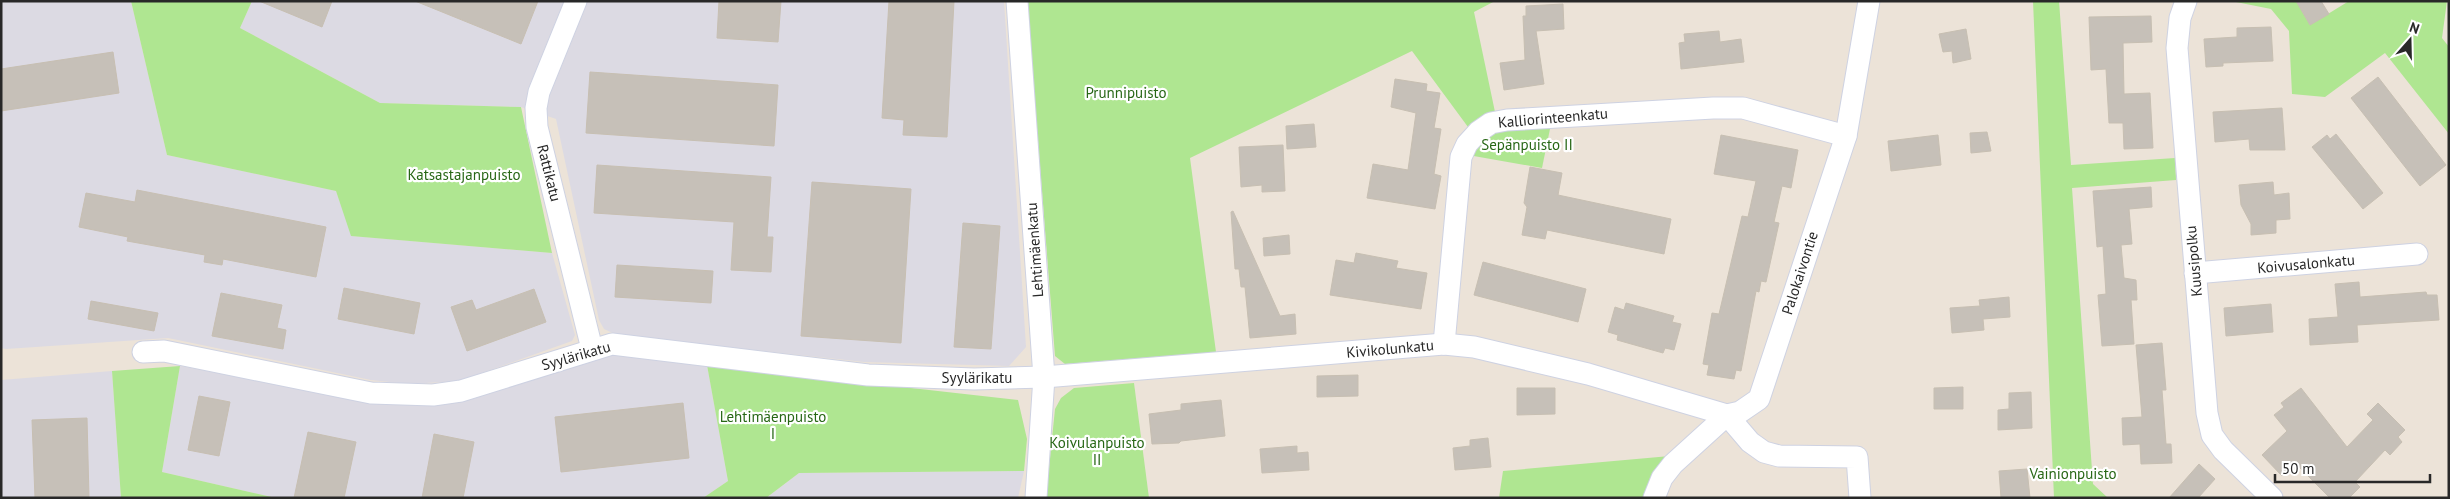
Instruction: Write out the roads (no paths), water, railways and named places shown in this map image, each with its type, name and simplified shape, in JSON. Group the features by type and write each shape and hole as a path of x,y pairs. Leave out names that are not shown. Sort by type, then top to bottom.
{"street":[{"name":"Rattikatu","path":"576,1 539,92 536,108 537,127 592,349"},
{"name":"Lehtimäenkatu","path":"1017,1 1044,377 1036,498"},
{"name":"Palokaivontie","path":"1654,498 1662,478 1673,464 1727,414 1740,412 1759,399 1846,136 1869,1"},
{"name":"Kuusipolku","path":"2186,1 2180,18 2177,48 2206,413 2212,435 2223,450 2272,498"},
{"name":"Kalliorinteenkatu","path":"1444,344 1461,157 1467,144 1478,132 1491,123 1507,120 1684,109 1744,108 1846,136"},
{"name":"Koivusalonkatu","path":"2195,273 2417,254"},
{"name":"Syylärikatu","path":"143,352 164,351 371,392 433,396 461,391 612,344 868,375 974,379 1044,377"},
{"name":"Kivikolunkatu","path":"1044,377 1444,344 1474,346 1588,374 1727,414"},
{"path":"1727,414 1750,442 1764,452 1780,456 1857,457 1860,498"}],"park label":[{"name":"Prunnipuisto","path":"1126,93"},
{"name":"Sepänpuisto II","path":"1527,145"},
{"name":"Katsastajanpuisto","path":"464,175"},
{"name":"Lehtimäenpuisto I","path":"773,426"},
{"name":"Koivulanpuisto II","path":"1097,452"},
{"name":"Vainionpuisto","path":"2073,474"}]}
